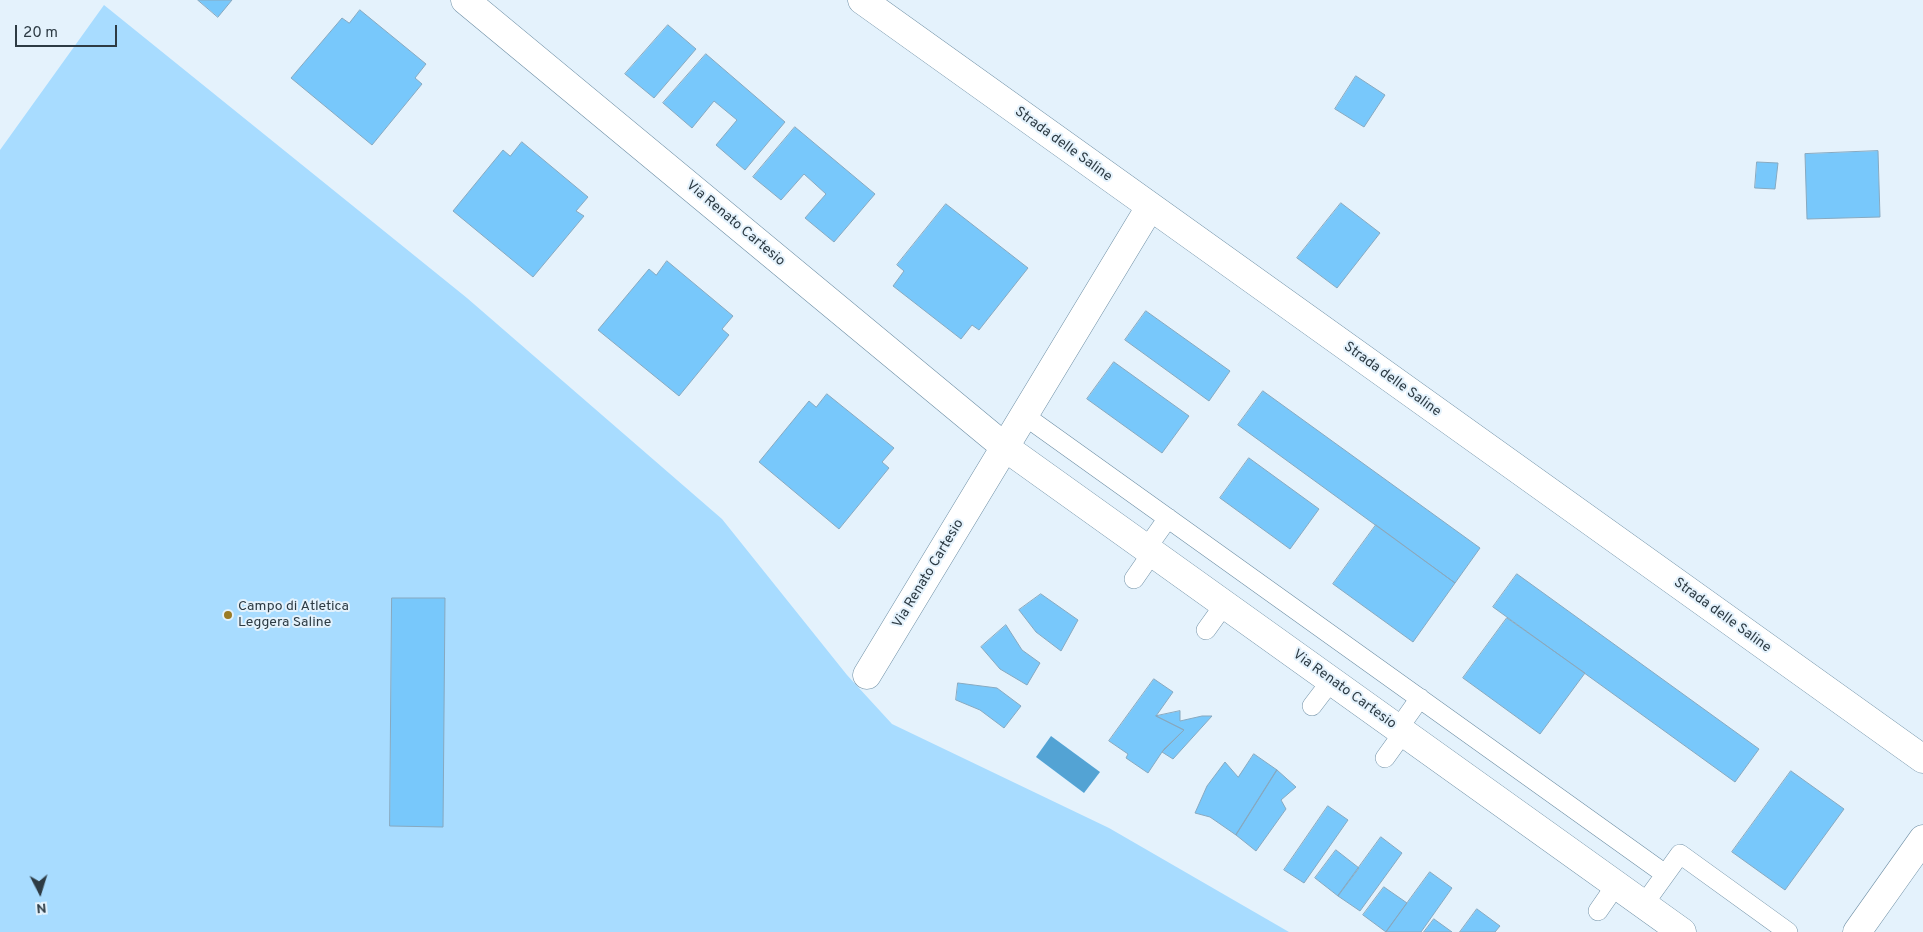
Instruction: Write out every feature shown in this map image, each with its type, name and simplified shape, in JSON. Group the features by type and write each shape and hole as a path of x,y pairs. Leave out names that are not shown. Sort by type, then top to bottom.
{"street":[{"name":"Via Renato Cartesio","path":"465,0 1006,448 1682,932"},
{"name":"Strada delle Saline","path":"862,0 1923,759"},
{"name":"Via Renato Cartesio","path":"867,675 1150,207"},
{"path":"1857,932 1923,839"}],"lane":[{"path":"1025,416 1665,874"},
{"path":"1134,579 1168,518"},
{"path":"1206,630 1224,605"},
{"path":"1312,706 1331,681"},
{"path":"1385,758 1420,698"},
{"path":"1644,904 1680,854 1788,932"},
{"path":"1598,911 1616,885"}],"shaded area":[{"name":"Campo di Atletica Leggera Saline","path":"104,5 467,298 722,519 847,675 892,724 1109,828 1289,932 0,932 0,150"},
{"path":"1051,736 1100,772 1084,793 1036,757"}],"building":[{"path":"198,0 232,0 218,17"},
{"path":"360,10 426,64 415,78 422,84 372,145 291,78 342,18 349,23"},
{"path":"668,25 696,49 654,98 625,74"},
{"path":"706,54 785,122 745,170 716,145 737,120 714,101 692,128 663,103"},
{"path":"1356,76 1385,95 1364,127 1335,109"},
{"path":"795,127 875,194 834,242 805,218 826,194 804,174 781,200 753,177"},
{"path":"522,142 588,197 576,211 584,216 533,277 453,211 503,150 510,156"},
{"path":"1878,151 1880,217 1807,219 1805,154"},
{"path":"1757,162 1778,163 1775,189 1755,188"},
{"path":"1341,203 1380,233 1337,288 1297,258"},
{"path":"946,204 1028,268 979,330 972,325 961,339 893,286 904,271 897,265"},
{"path":"667,261 733,316 722,329 729,335 679,396 598,330 649,269 656,275"},
{"path":"1146,311 1230,371 1209,401 1125,340"},
{"path":"1114,362 1189,416 1162,453 1087,399"},
{"path":"1263,391 1480,548 1455,583 1238,425"},
{"path":"827,394 894,448 882,462 889,468 839,529 759,462 809,401 816,407"},
{"path":"1249,458 1319,509 1290,549 1220,498"},
{"path":"1376,525 1455,583 1413,642 1333,584"},
{"path":"1517,574 1759,749 1735,782 1493,607"},
{"path":"1041,594 1078,620 1061,651 1036,632 1019,610"},
{"path":"392,598 445,598 443,827 390,826"},
{"path":"1507,618 1585,673 1540,734 1463,678"},
{"path":"1006,625 1022,650 1040,663 1027,685 1000,669 981,647"},
{"path":"1154,679 1173,692 1156,716 1184,730 1164,749 1148,773 1126,758 1128,754 1109,741"},
{"path":"958,683 997,688 1021,706 1004,728 980,710 956,700"},
{"path":"1180,711 1180,721 1202,716 1212,716 1173,759 1162,752 1184,730 1156,716"},
{"path":"1254,754 1277,770 1236,835 1210,817 1195,813 1207,786 1225,762 1238,777"},
{"path":"1277,770 1296,787 1281,800 1286,809 1256,851 1236,835"},
{"path":"1791,771 1844,809 1785,890 1732,852"},
{"path":"1328,806 1348,820 1304,883 1284,870"},
{"path":"1381,837 1402,853 1360,911 1338,896"},
{"path":"1336,850 1359,868 1338,896 1315,878"},
{"path":"1430,872 1452,888 1421,932 1386,932"},
{"path":"1384,887 1407,903 1386,932 1363,915"},
{"path":"1477,909 1500,926 1495,932 1460,932"},
{"path":"1434,919 1452,932 1424,932"}],"place":[{"name":"Campo di Atletica Leggera Saline","path":"228,615"}]}
